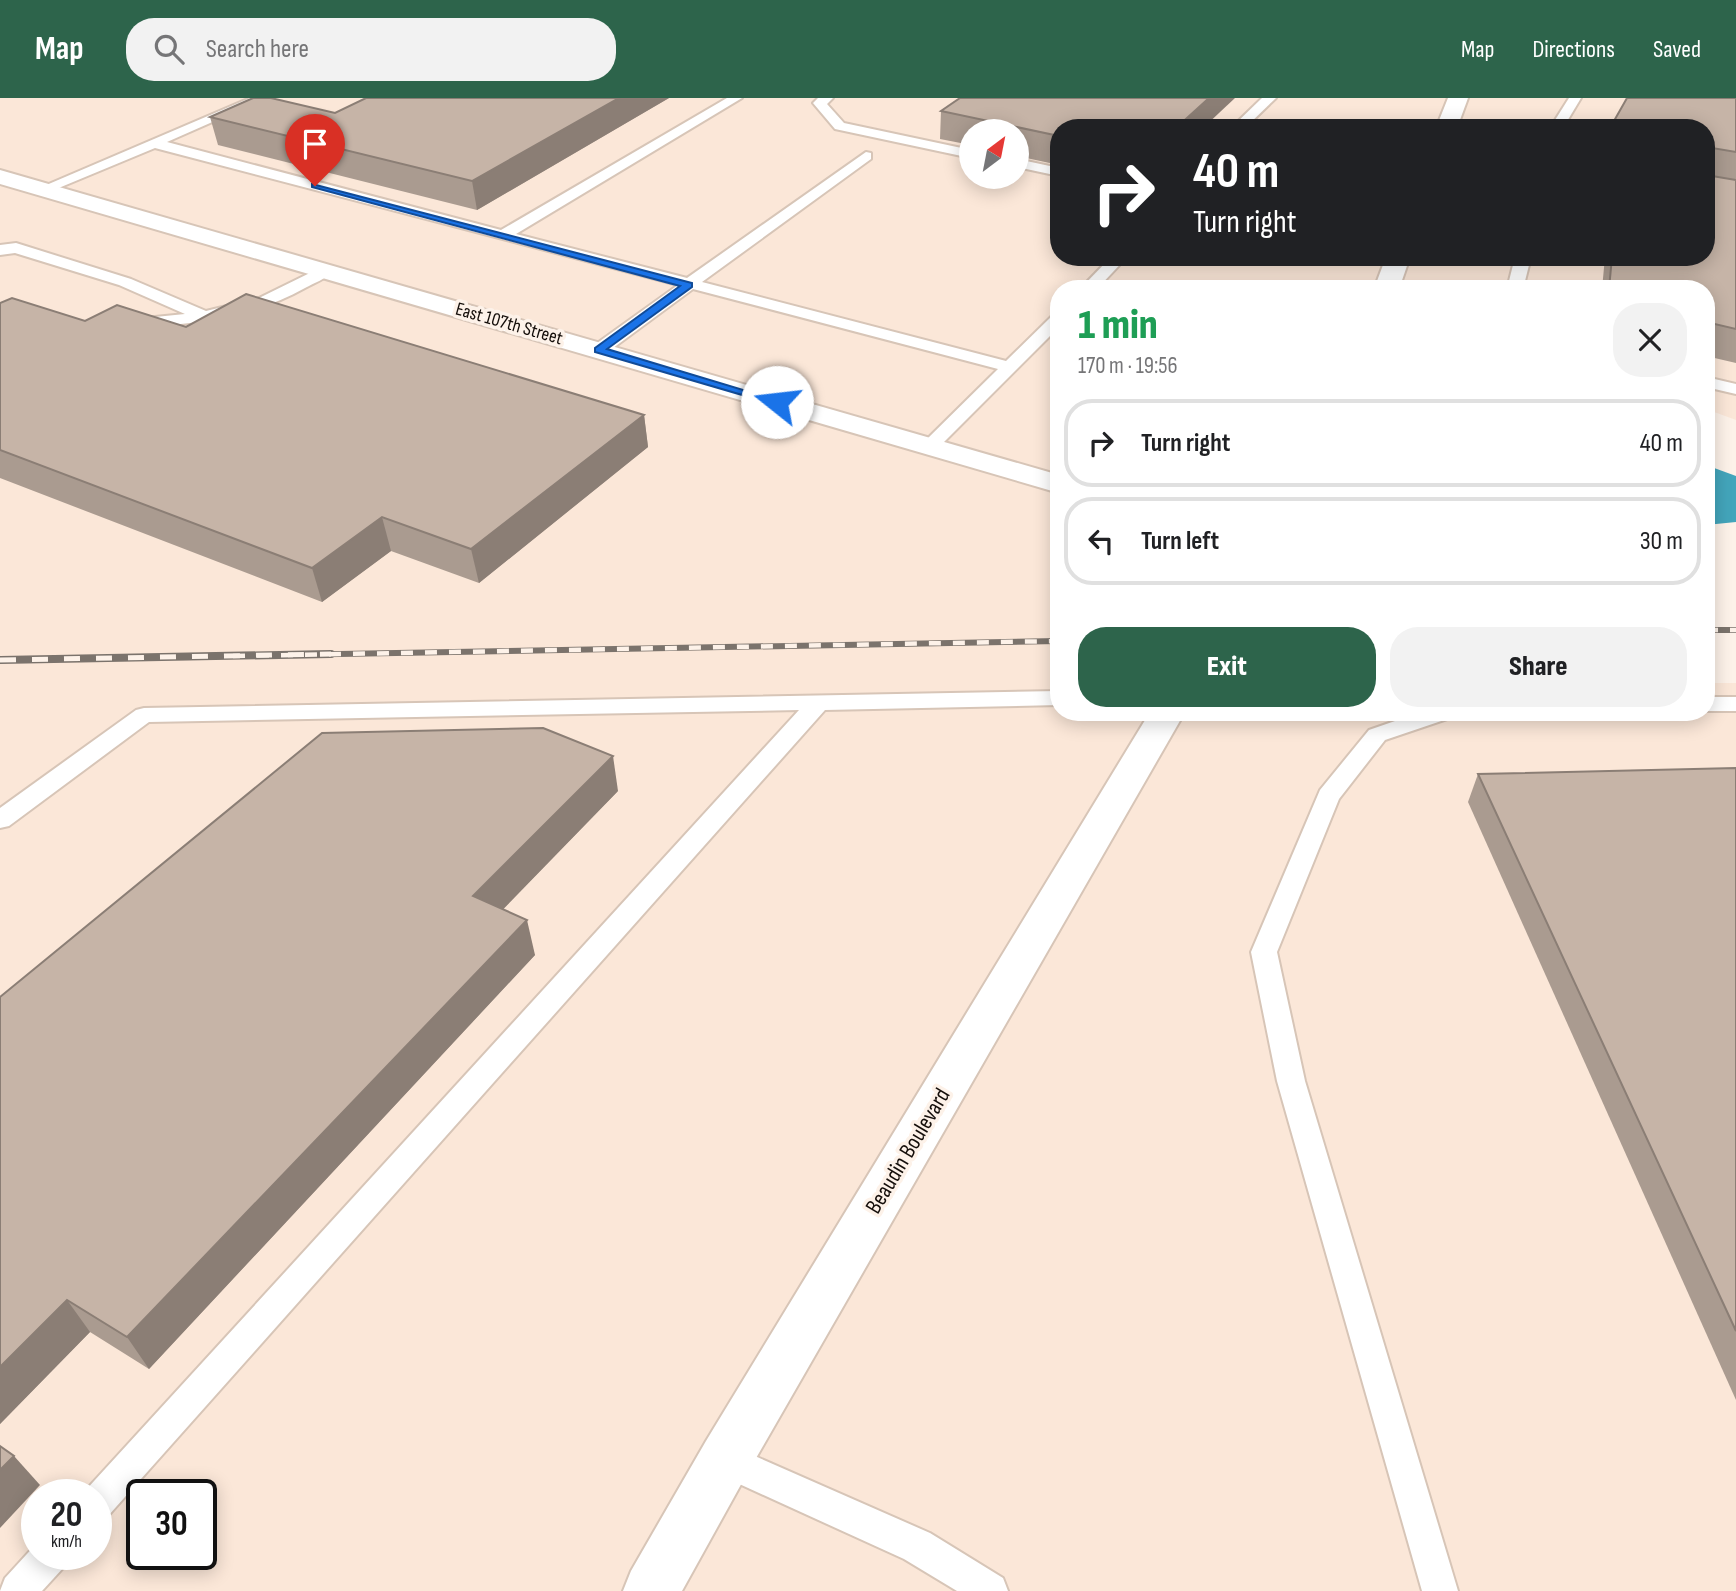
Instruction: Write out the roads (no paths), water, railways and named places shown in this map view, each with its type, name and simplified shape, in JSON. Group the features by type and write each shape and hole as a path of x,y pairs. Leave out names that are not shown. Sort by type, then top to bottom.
{"street":[{"path":"1450,119 1458,98"},
{"name":"East 107th Street","path":"0,177 1050,481"},
{"path":"11,204 44,189"},
{"name":"Beaudin Boulevard","path":"651,1591 725,1460 1163,721"}],"lane":[{"path":"44,189 261,98"},
{"path":"503,235 736,98"},
{"path":"827,98 820,103 840,126 959,151"},
{"path":"1247,119 1270,98"},
{"path":"1562,119 1575,98"},
{"path":"153,143 1009,367"},
{"path":"599,350 866,156"},
{"path":"1029,166 1050,170"},
{"path":"0,250 16,248 125,282 202,316"},
{"path":"1097,280 1111,266"},
{"path":"121,324 202,316 252,305 281,295 325,271"},
{"path":"930,446 1050,327"},
{"path":"1715,384 1736,389"},
{"path":"0,820 144,715 1050,698"},
{"path":"112,1486 819,702"},
{"path":"1715,704 1736,704"},
{"path":"1417,721 1377,734 1328,796 1264,952 1291,1081 1440,1591"},
{"path":"725,1460 917,1546 990,1591"},
{"path":"18,1591 37,1570"}],"water":[{"path":"1715,468 1736,476 1736,522 1715,524"}],"railway":[{"path":"1715,630 1736,630"},
{"path":"233,656 1050,641"},
{"path":"0,660 331,654"}]}
